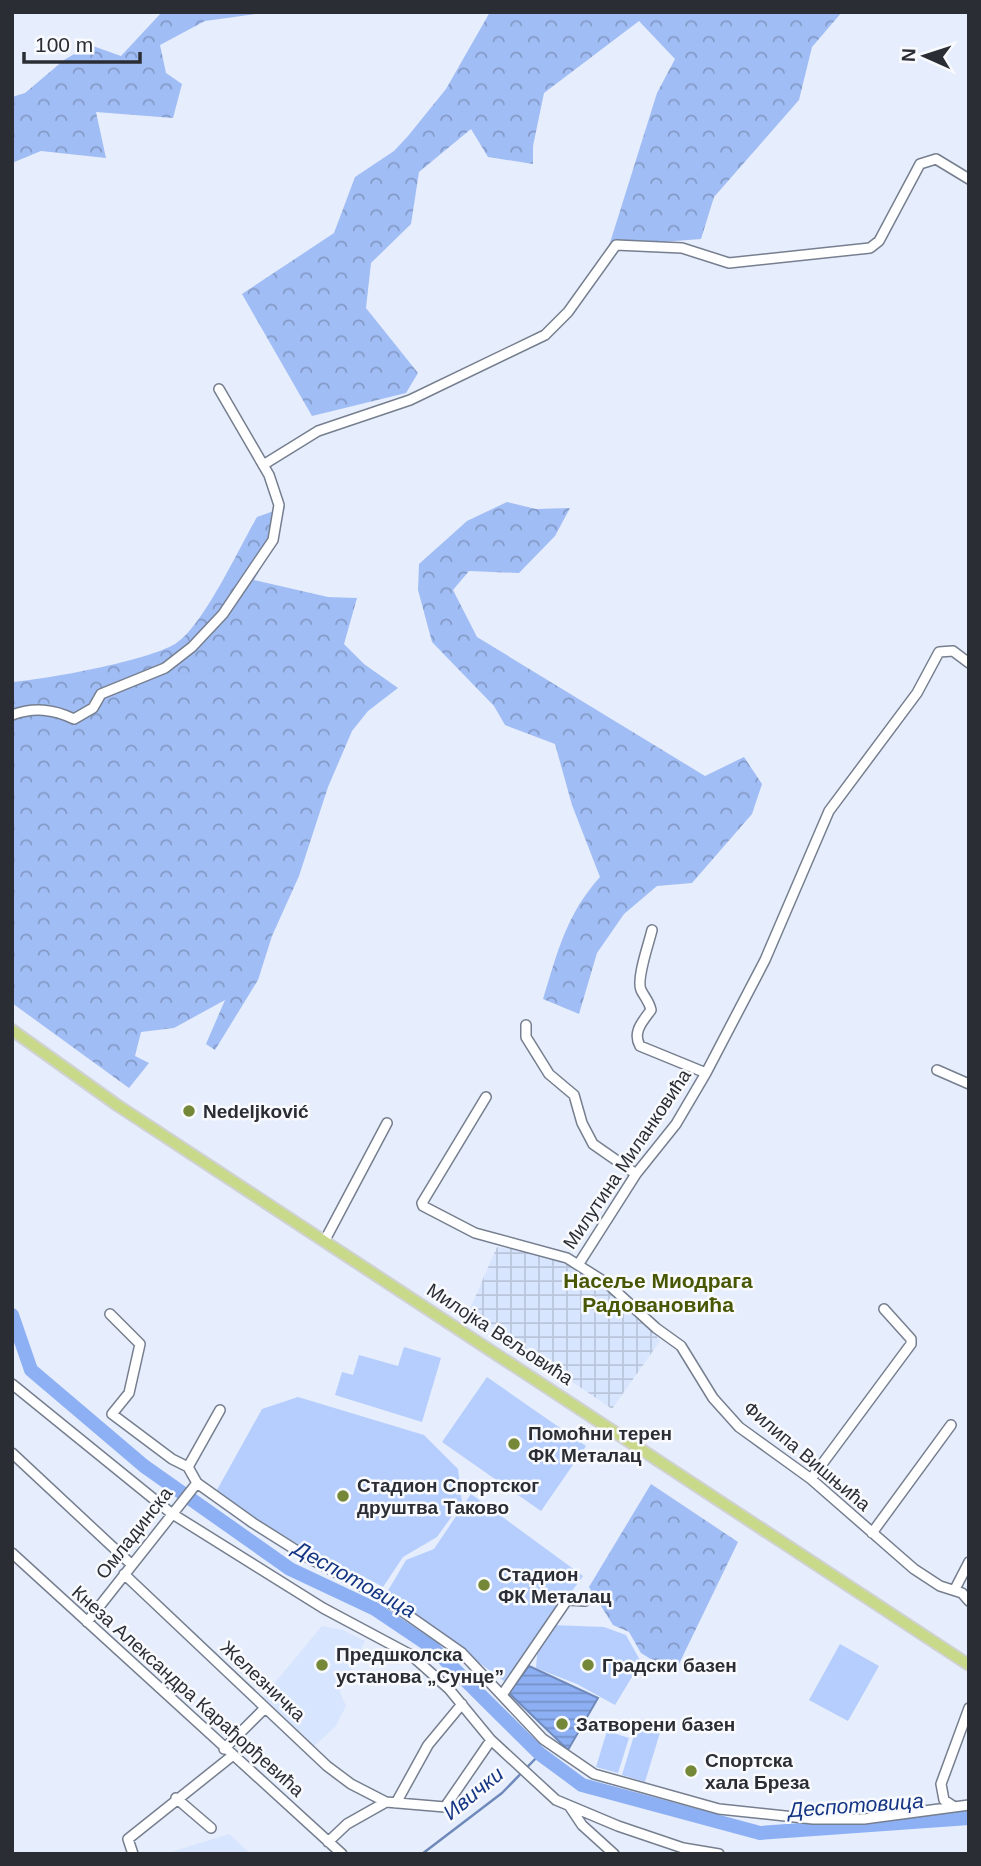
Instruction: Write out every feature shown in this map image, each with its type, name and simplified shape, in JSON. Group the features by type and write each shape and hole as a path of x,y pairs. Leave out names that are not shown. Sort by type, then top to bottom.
{"main road":[{"name":"Милојка Вељовића","path":"12,1030 117,1105 969,1665"}],"street":[{"path":"263,465 318,431 410,400 545,335 568,312 616,245 682,248 729,263 870,248 878,241 920,164 936,159 969,179"},
{"path":"12,715 29,709 59,712 74,719 93,708 101,694 165,668 192,647 223,614 273,540 279,505 263,465 219,389"},
{"name":"Милутина Миланковића","path":"578,1265 636,1174 676,1124 706,1073 765,960 829,811 917,693 939,652 953,651 969,663"},
{"name":"Милутина Миланковића","path":"652,930 640,980 641,989 651,1010 637,1031 637,1040 640,1046 706,1073"},
{"path":"526,1025 526,1037 549,1074 574,1095 582,1123 593,1144 636,1174"},
{"path":"937,1070 969,1084"},
{"name":"Филипа Вишњића","path":"486,1097 423,1206 475,1233 567,1258 608,1284 656,1328 681,1346 713,1398 739,1427 811,1479 930,1581 955,1589 969,1601"},
{"path":"325,1240 387,1123"},
{"path":"811,1479 911,1344 911,1339 884,1309"},
{"name":"Омладинска","path":"87,1622 195,1485 188,1467 172,1460 112,1414 129,1393 140,1344 110,1314"},
{"path":"12,1384 174,1510 323,1608 411,1655 449,1689 491,1740 547,1793 570,1807 683,1847 719,1854"},
{"path":"188,1467 220,1410"},
{"path":"872,1533 951,1425"},
{"path":"12,1453 132,1565"},
{"path":"195,1485 307,1558 393,1605 462,1653 543,1739 594,1774 719,1810 851,1820 969,1805"},
{"name":"Кнеза Александра Карађорђевића","path":"12,1553 228,1753 342,1854"},
{"path":"955,1589 969,1562"},
{"name":"Железничка","path":"124,1574 327,1766 351,1784 391,1802"},
{"path":"502,1695 567,1600 585,1601"},
{"path":"328,1842 347,1824 391,1802 428,1745 462,1704"},
{"path":"134,1854 128,1839 228,1753 265,1708"},
{"path":"953,1806 944,1800 941,1784 969,1708"},
{"path":"391,1802 445,1807 491,1740"},
{"path":"177,1798 211,1828"},
{"path":"570,1807 582,1825 614,1854"}],"shaded area":[{"path":"497,1247 563,1256 642,1314 660,1341 612,1409 469,1311"},
{"path":"404,1347 441,1358 422,1422 335,1395 342,1372 353,1375 359,1355 398,1366"},
{"name":"Помоћни терен ФК Металац","path":"487,1377 586,1446 541,1511 442,1442"},
{"name":"Стадион Спортског друштва Таково","path":"298,1397 424,1435 458,1469 462,1502 437,1537 403,1557 383,1587 357,1573 352,1576 236,1507 217,1490 262,1409"},
{"name":"Стадион ФК Металац","path":"471,1494 583,1576 525,1655 508,1684 386,1594 406,1560 434,1549"},
{"name":"Градски базен","path":"551,1625 604,1627 626,1635 641,1662 615,1705 577,1684 536,1668 538,1642"},
{"name":"Предшколска установа „Сунце”","path":"322,1626 343,1630 365,1641 340,1692 346,1706 335,1727 314,1746 263,1697"},
{"path":"840,1644 879,1666 848,1721 809,1700"},
{"name":"Затворени базен","path":"529,1666 598,1698 568,1750 509,1693"},
{"path":"639,1719 662,1726 645,1782 622,1775"},
{"path":"607,1731 629,1738 618,1773 596,1767"},
{"path":"229,1834 251,1854 170,1854 171,1852"}],"green space":[{"path":"162,12 270,12 205,21 160,45 166,73 182,84 173,118 96,112 106,158 41,151 12,163 12,97 25,93 64,60 90,45 121,56"},
{"path":"490,12 842,12 812,47 799,100 714,197 701,239 609,246 657,93 675,59 639,21 544,93 533,146 533,164 488,157 471,129 419,172 411,224 371,263 366,308 418,373 406,393 312,416 242,294 334,233 355,177 394,151 408,136 446,89"},
{"path":"507,502 536,509 570,508 555,536 519,573 469,571 453,590 477,637 705,776 744,757 762,784 752,814 692,883 657,886 624,914 597,953 579,1014 543,999 571,920 588,891 600,877 572,805 555,744 505,725 494,706 432,642 418,590 419,564 467,521"},
{"path":"285,507 272,548 254,580 328,597 357,598 344,644 364,664 398,688 368,711 352,731 328,787 299,876 272,936 258,980 215,1050 206,1044 225,1000 174,1028 141,1032 135,1056 149,1063 129,1088 12,1003 12,682 120,663 175,644 186,635 209,605 257,517"},
{"path":"651,1484 738,1542 678,1666 667,1669 641,1653 629,1632 613,1625 589,1587"}],"waterway":[{"name":"Деспотовица","path":"12,1315 31,1370 144,1466 290,1569 375,1609 433,1648 540,1754 582,1785 760,1833 969,1818"},
{"name":"Ивички","path":"422,1854 502,1793 540,1754"}],"place":[{"name":"Nedeljković","path":"189,1111"},
{"name":"Помоћни терен ФК Металац","path":"514,1444"},
{"name":"Стадион Спортског друштва Таково","path":"343,1496"},
{"name":"Стадион ФК Металац","path":"484,1585"},
{"name":"Предшколска установа „Сунце”","path":"322,1665"},
{"name":"Градски базен","path":"588,1665"},
{"name":"Затворени базен","path":"562,1724"},
{"name":"Спортска хала Бреза","path":"691,1771"}],"district":[{"name":"Насеље Миодрага Радовановића","path":"658,1292"}]}
